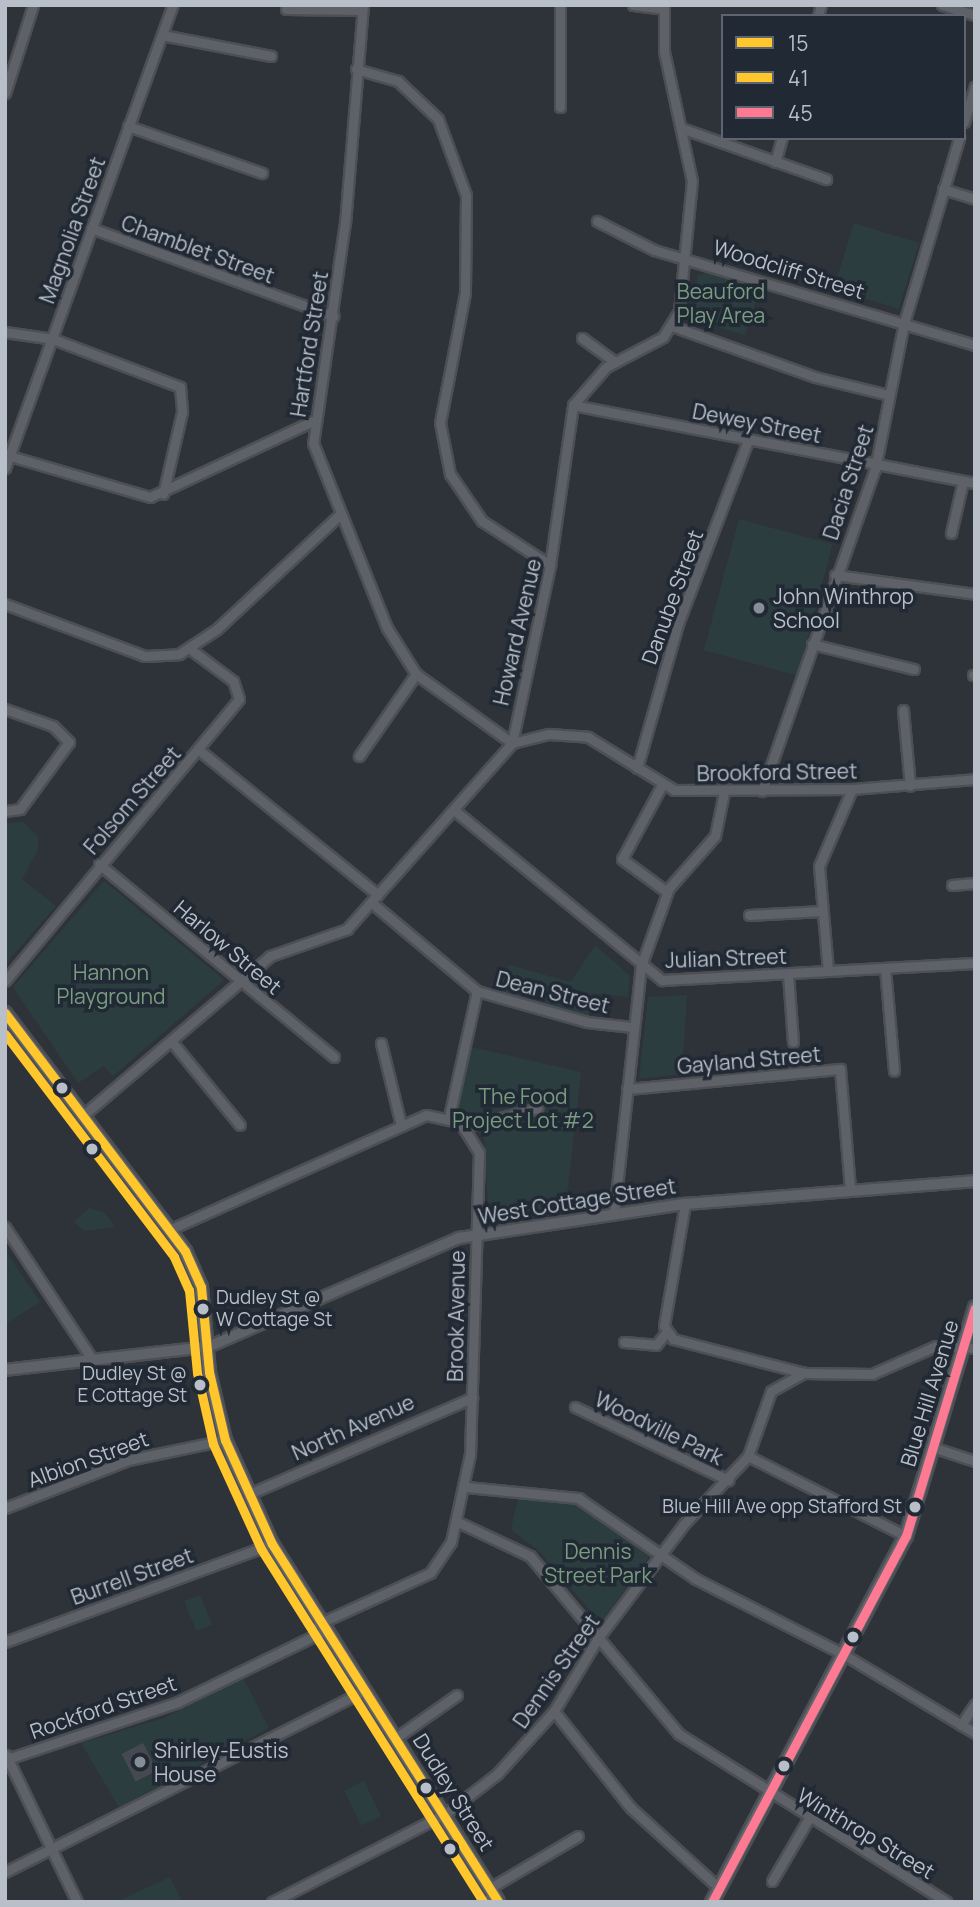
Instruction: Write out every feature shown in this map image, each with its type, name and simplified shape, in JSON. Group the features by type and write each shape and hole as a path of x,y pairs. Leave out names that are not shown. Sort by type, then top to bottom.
{"main road":[{"name":"Dudley Street","path":"5,1013 81,1117 171,1229 201,1287 208,1347 225,1440 272,1544 320,1628 362,1692 397,1737 445,1814 491,1897"},
{"name":"Blue Hill Avenue","path":"712,1902 906,1536 932,1447 969,1345 975,1307"}],"street":[{"path":"5,93 33,5"},
{"name":"Magnolia Street","path":"5,468 173,5"},
{"path":"560,5 560,107"},
{"path":"633,5 664,7 664,51 692,181 687,257 672,326 815,377 888,395"},
{"path":"942,5 975,15"},
{"path":"286,9 363,8"},
{"name":"Hartford Street","path":"363,8 333,316 313,421 316,457 338,516 387,628 416,674 512,743"},
{"path":"162,35 271,56"},
{"path":"356,69 398,81 438,119 466,195 465,293 441,413 450,474 482,521 550,565"},
{"path":"966,116 975,88"},
{"path":"128,125 262,173"},
{"path":"681,128 826,179"},
{"path":"775,162 781,140"},
{"name":"Dacia Street","path":"762,791 835,575 876,465 904,323 958,140"},
{"path":"943,189 975,199"},
{"name":"Woodcliff Street","path":"597,221 631,242 975,345"},
{"name":"Chamblet Street","path":"91,228 333,316"},
{"name":"Howard Avenue","path":"81,1117 172,1042 239,978 270,956 331,938 375,899 512,743 550,565 573,405 592,378 615,362 654,344 672,326"},
{"path":"5,332 53,339 180,387 182,412 163,494"},
{"path":"582,338 615,362"},
{"name":"Dewey Street","path":"573,405 975,483"},
{"path":"10,456 135,496 163,494 313,421"},
{"name":"Danube Street","path":"637,768 679,621 748,440"},
{"path":"951,533 963,481"},
{"path":"5,604 145,656 190,649 338,516"},
{"path":"835,575 975,594"},
{"path":"812,644 914,669"},
{"name":"Folsom Street","path":"5,981 99,864 199,750 239,692 190,649"},
{"path":"359,755 416,674"},
{"path":"5,709 53,726 69,742 20,808 5,811"},
{"path":"903,710 911,786"},
{"name":"Brookford Street","path":"512,743 549,734 588,737 663,785 724,792 911,786 975,779"},
{"name":"Dean Street","path":"199,750 375,899 477,991 587,1022 632,1027"},
{"path":"663,785 622,859 667,892"},
{"path":"828,971 819,866 852,789"},
{"path":"614,1214 632,1027 641,966 667,892 709,849 724,792"},
{"name":"Julian Street","path":"454,810 641,966 662,980 975,963"},
{"name":"Harlow Street","path":"99,864 334,1057"},
{"path":"952,885 975,883"},
{"path":"749,915 822,911"},
{"path":"885,968 894,1071"},
{"path":"788,974 793,1042"},
{"path":"449,1117 477,991"},
{"path":"172,1042 240,1125"},
{"path":"381,1043 401,1125"},
{"name":"Gayland Street","path":"627,1089 840,1069 850,1189"},
{"path":"171,1229 426,1115 449,1117 466,1127 538,1108"},
{"name":"Brook Avenue","path":"320,1628 430,1573 444,1558 458,1522 466,1487 472,1398 479,1153 466,1127"},
{"name":"West Cottage Street","path":"5,1370 208,1347 425,1251 475,1236 685,1204 975,1181"},
{"path":"624,1342 656,1345 665,1334 685,1204"},
{"path":"5,1227 92,1359"},
{"path":"665,1334 804,1373 872,1374 924,1350 969,1345"},
{"name":"Dennis Street","path":"272,1902 445,1814 497,1774 554,1711 598,1638 664,1554 748,1456 771,1391 804,1373"},
{"name":"North Avenue","path":"251,1493 472,1398"},
{"name":"Woodville Park","path":"575,1407 728,1480"},
{"name":"Albion Street","path":"5,1508 128,1460 225,1440"},
{"path":"932,1447 975,1461"},
{"path":"748,1456 906,1536"},
{"path":"466,1487 563,1492 733,1600 843,1654 975,1733"},
{"name":"Winthrop Street","path":"458,1522 530,1556 663,1719 768,1795 947,1902"},
{"name":"Burrell Street","path":"5,1642 272,1544"},
{"name":"Rockford Street","path":"6,1756 177,1702 320,1628"},
{"path":"5,1872 362,1692"},
{"path":"397,1737 457,1695"},
{"path":"961,1725 975,1704"},
{"path":"554,1711 631,1808 719,1888"},
{"path":"6,1756 77,1902"},
{"path":"772,1881 809,1818"},
{"path":"491,1897 578,1836"}],"green space":[{"path":"854,223 919,243 899,309 834,289"},
{"name":"Beauford Play Area","path":"706,272 760,289 745,335 693,320 697,276"},
{"path":"739,519 833,544 797,675 704,650"},
{"path":"24,822 38,837 38,850 22,879 56,906 5,964 5,823"},
{"name":"Hannon Playground","path":"104,881 224,980 112,1076 104,1066 78,1083 13,987"},
{"path":"595,945 630,976 628,997 592,993 589,1016 491,991 509,965 571,982"},
{"path":"687,995 682,1074 639,1079 648,997"},
{"name":"The Food Project Lot #2","path":"471,1047 581,1072 565,1213 489,1222 484,1138 456,1110"},
{"path":"89,1208 105,1213 115,1227 84,1231 74,1222"},
{"path":"5,1250 40,1302 5,1324"},
{"name":"Dennis Street Park","path":"518,1497 574,1503 651,1555 601,1623 537,1549 511,1530"},
{"path":"200,1595 212,1625 196,1631 184,1601"},
{"path":"243,1678 269,1728 119,1807 81,1743 164,1718"},
{"path":"364,1781 381,1816 361,1826 344,1791"},
{"path":"170,1877 182,1902 116,1902"}],"building":[{"name":"Shirley-Eustis House","path":"143,1743 157,1771 136,1782 122,1754"}],"transit line":[{"name":"15","path":"5,1013 185,1251 201,1287 209,1372 225,1440 272,1544 498,1902"},
{"name":"41","path":"5,1034 174,1257 189,1290 197,1373 213,1444 261,1549 483,1902"},
{"name":"45","path":"712,1902 906,1536 975,1308"}],"place":[{"name":"John Winthrop School","path":"759,608"},
{"name":"Dudley St @ W Cottage St","path":"203,1309"},
{"name":"Dudley St @ E Cottage St","path":"200,1385"},
{"name":"Blue Hill Ave opp Stafford St","path":"915,1507"},
{"name":"Shirley-Eustis House","path":"140,1762"}]}
